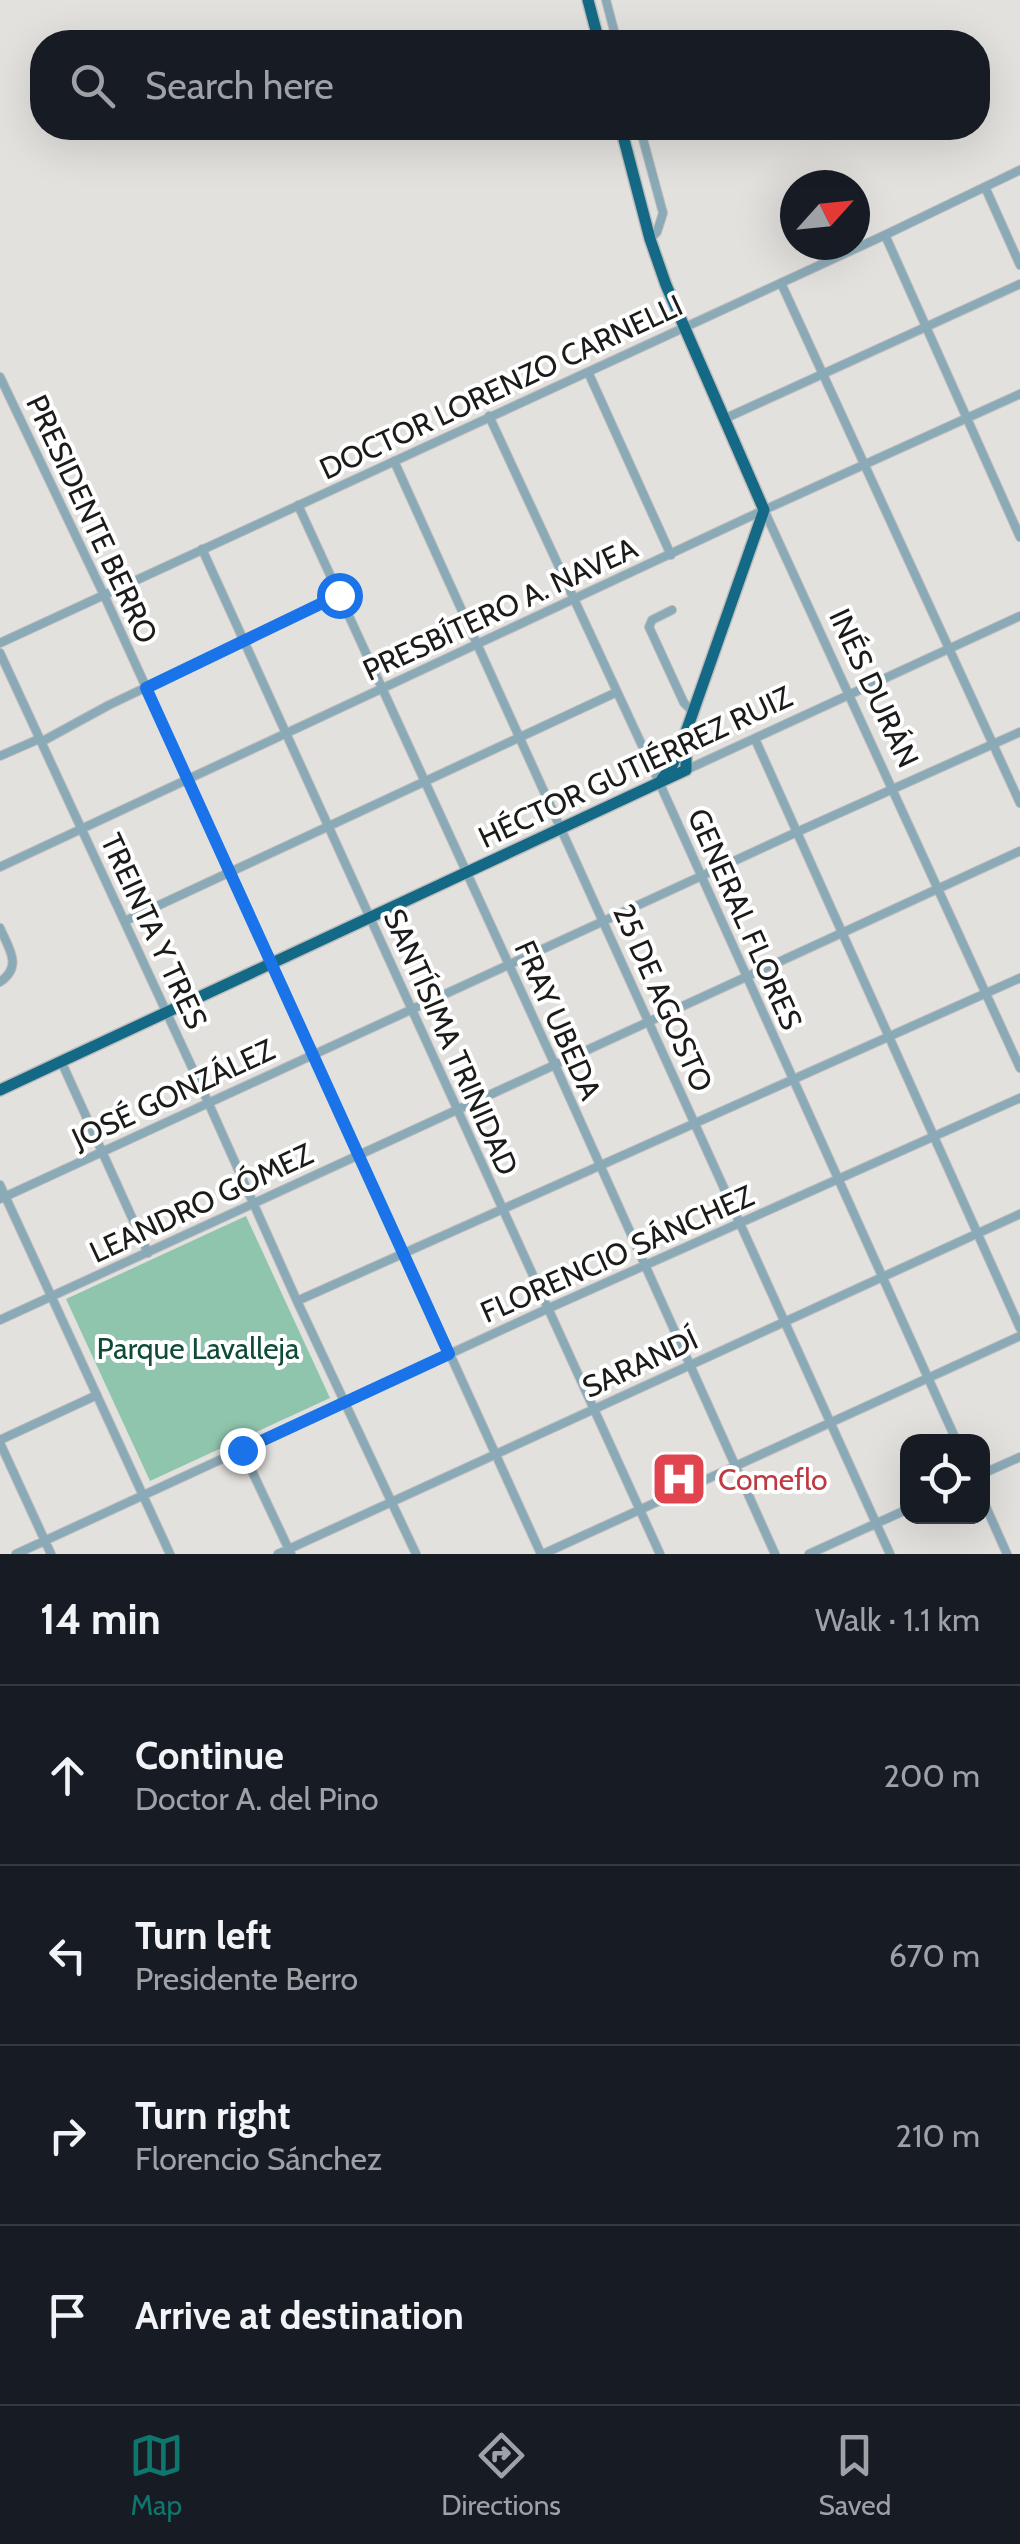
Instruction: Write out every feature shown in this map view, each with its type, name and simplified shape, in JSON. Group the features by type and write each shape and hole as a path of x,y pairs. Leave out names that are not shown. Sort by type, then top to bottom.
{"highway":[{"path":"588,0 596,30"},
{"name":"INÉS DURÁN","path":"624,140 650,238 683,328 764,510"},
{"path":"658,782 667,775 686,732 764,510"},
{"path":"686,732 686,770"},
{"path":"676,756 686,770"},
{"name":"HÉCTOR GUTIÉRREZ RUIZ","path":"0,1090 686,770"}],"street":[{"path":"606,0 614,30"},
{"path":"643,140 663,214 650,238"},
{"name":"DOCTOR LORENZO CARNELLI","path":"0,643 1020,170"},
{"path":"984,187 1020,265"},
{"path":"886,235 1020,536"},
{"path":"782,283 1020,803"},
{"path":"724,419 1020,284"},
{"path":"588,372 671,555"},
{"name":"PRESIDENTE BERRO","path":"0,377 104,595 542,1554"},
{"name":"PRESBÍTERO A. NAVEA","path":"0,867 1020,394"},
{"name":"GENERAL FLORES","path":"489,416 952,1434"},
{"name":"25 DE AGOSTO","path":"394,461 890,1554"},
{"name":"FRAY UBEDA","path":"298,505 774,1554"},
{"name":"INÉS DURÁN","path":"764,510 1020,1068"},
{"name":"SANTÍSIMA TRINIDAD","path":"202,549 660,1554"},
{"path":"0,756 339,595"},
{"path":"672,610 652,620 649,627 684,703 692,711"},
{"name":"HÉCTOR GUTIÉRREZ RUIZ","path":"686,770 1020,616"},
{"name":"TREINTA Y TRES","path":"0,654 416,1554"},
{"path":"125,921 617,692"},
{"name":"JOSÉ GONZÁLEZ","path":"3,1198 1020,732"},
{"path":"755,739 1020,1328"},
{"name":"LEANDRO GÓMEZ","path":"0,1320 1020,852"},
{"path":"0,928 12,958 12,969 0,982"},
{"path":"297,1300 1020,978"},
{"path":"62,1062 148,1253"},
{"name":"FLORENCIO SÁNCHEZ","path":"16,1554 547,1308 1020,1098"},
{"path":"0,1185 170,1554"},
{"name":"SARANDÍ","path":"278,1554 290,1552 1020,1214"},
{"path":"542,1554 1020,1336"},
{"path":"51,1554 0,1442 97,1395"},
{"path":"242,1450 290,1552"},
{"path":"990,1470 1020,1457"},
{"path":"808,1554 900,1513"},
{"path":"990,1516 1007,1554"}],"green space":[{"name":"Parque Lavalleja","path":"246,1216 330,1398 150,1481 66,1299"}],"place":[{"name":"Comeflo","path":"679,1479"}],"route":[{"path":"242,1450 449,1354 146,688 339,595"}]}
